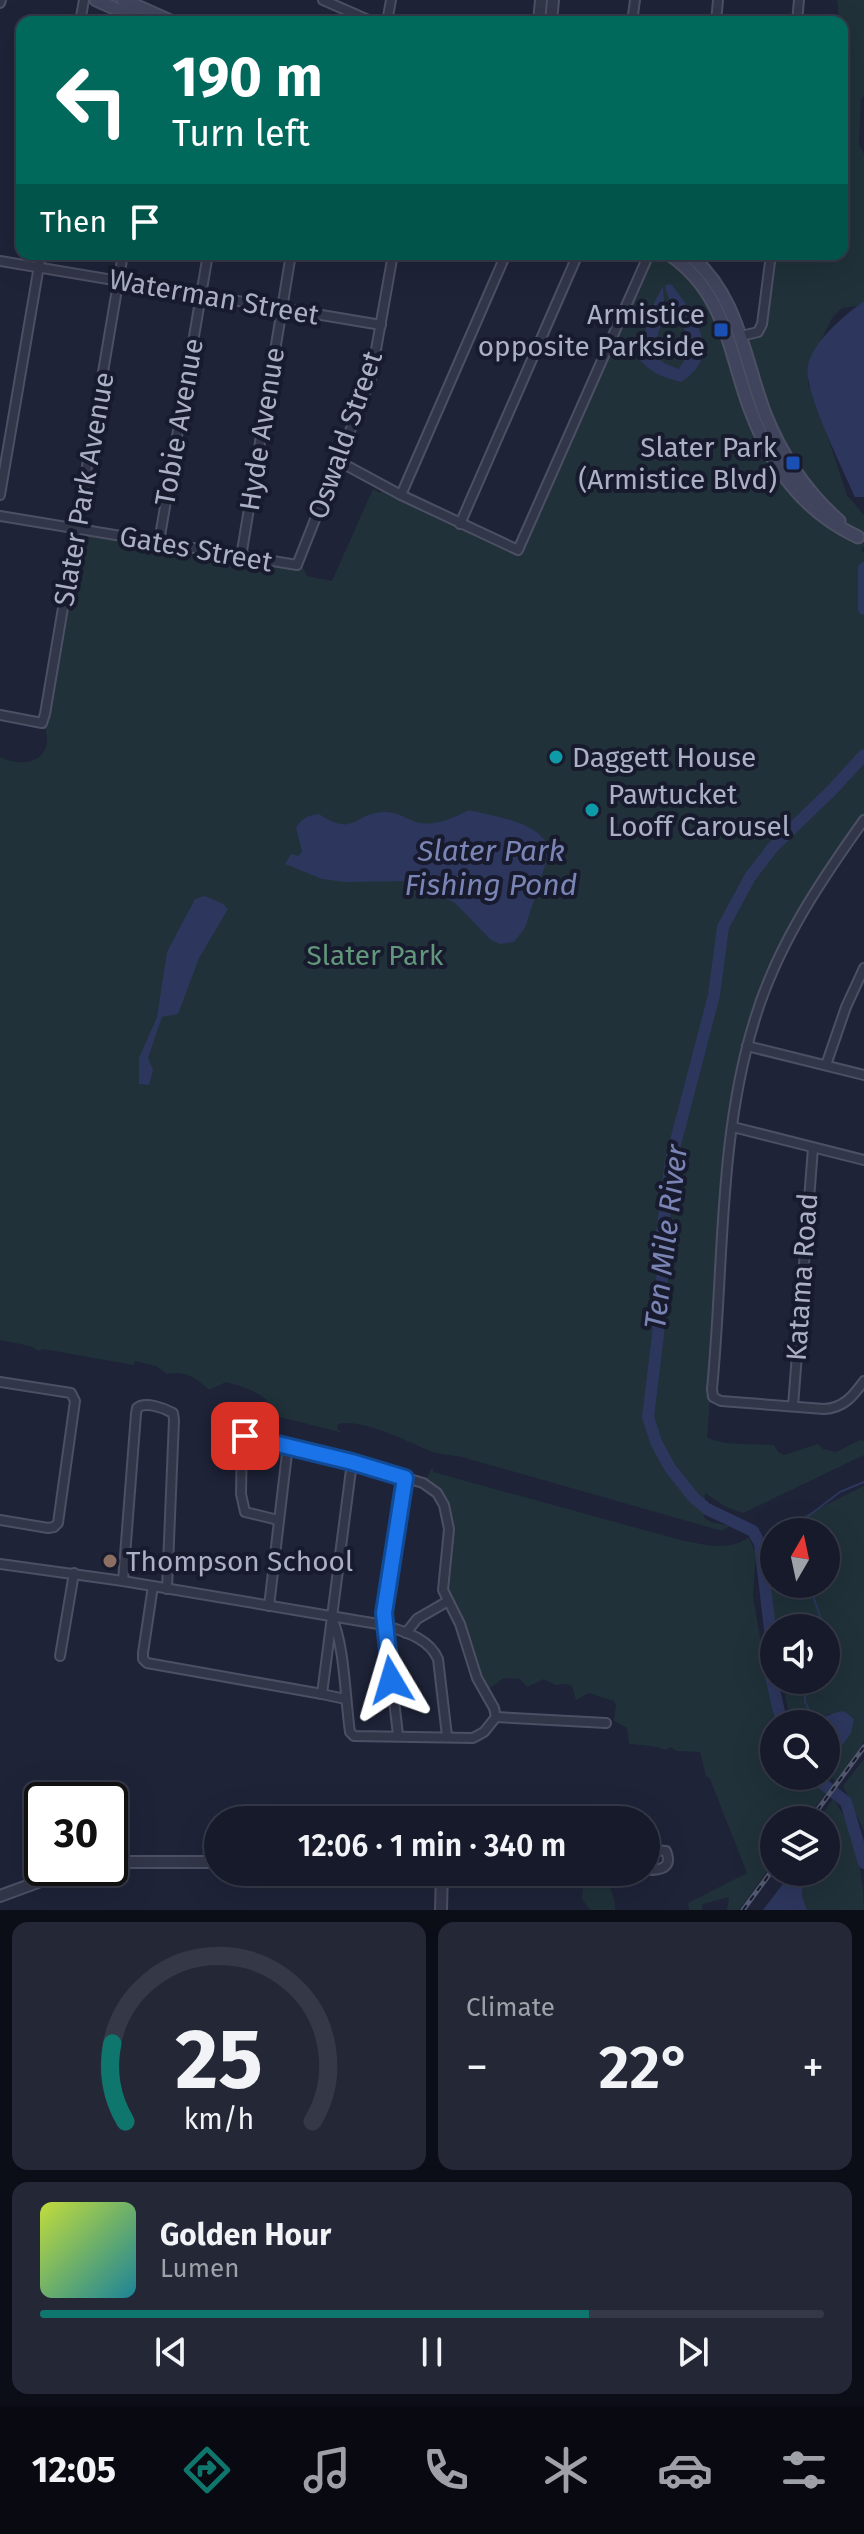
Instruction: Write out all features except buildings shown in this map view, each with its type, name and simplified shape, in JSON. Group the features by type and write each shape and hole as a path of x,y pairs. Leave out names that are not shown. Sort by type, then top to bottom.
{"main road":[{"path":"96,0 147,11"},
{"path":"123,0 147,11"},
{"path":"677,260 692,272 717,308 750,409 765,444 790,484 809,506 861,540"},
{"path":"694,260 726,299 765,412 784,453 816,498 861,540"}],"street":[{"path":"323,0 359,16"},
{"path":"0,495 40,260"},
{"name":"Slater Park Avenue","path":"0,715 42,723 122,260"},
{"name":"Tobie Avenue","path":"159,542 207,260"},
{"name":"Hyde Avenue","path":"241,557 290,260"},
{"name":"Oswald Street","path":"297,565 371,378 392,260"},
{"path":"401,495 503,260"},
{"path":"460,524 575,260"},
{"path":"340,462 401,495 518,550 646,260"},
{"path":"741,336 758,332 762,324 770,260"},
{"name":"Waterman Street","path":"0,261 381,325"},
{"name":"Gates Street","path":"0,516 297,565"},
{"path":"864,820 787,938 762,998 747,1046 727,1169 712,1389 713,1397 721,1401 834,1408 848,1401 864,1381"},
{"path":"826,1065 846,1007 864,968"},
{"path":"747,1046 864,1075"},
{"path":"733,1127 864,1160"},
{"name":"Katama Road","path":"793,1406 813,1148"},
{"path":"0,1382 71,1393 75,1401 58,1523 48,1528 0,1520"},
{"path":"123,1581 136,1414 137,1408 145,1405 173,1413 174,1420 167,1589"},
{"path":"278,1520 245,1512 241,1494 241,1441 245,1436 352,1462 429,1486 444,1505 449,1529 443,1590 467,1640 477,1678 496,1717"},
{"path":"269,1606 288,1445"},
{"path":"322,1694 352,1462"},
{"path":"398,1735 384,1625 405,1478"},
{"path":"0,1564 74,1573 384,1625 406,1633 426,1642 438,1659 447,1736"},
{"path":"60,1656 74,1573"},
{"path":"153,1586 143,1653 147,1663 345,1699"},
{"path":"406,1633 417,1619 448,1601"},
{"path":"331,1616 338,1630 345,1699 350,1732 354,1736 465,1738 479,1736 496,1717"},
{"path":"496,1717 606,1723"},
{"path":"128,1862 204,1862"},
{"path":"0,1896 27,1886"},
{"path":"441,1910 442,1886"}],"green space":[{"name":"Slater Park","path":"837,0 864,0 864,96 861,99 859,145 864,154 864,305 842,308 832,318 810,362 808,385 822,409 827,435 847,495 864,515 864,546 861,550 864,553 864,822 813,893 770,977 735,1105 707,1437 730,1443 774,1445 784,1455 818,1444 823,1449 836,1452 860,1440 864,1441 864,1455 743,1513 724,1506 705,1493 704,1518 730,1526 722,1531 462,1457 432,1452 370,1427 338,1424 337,1429 343,1433 276,1416 263,1397 226,1382 209,1390 190,1376 167,1374 156,1366 43,1349 39,1351 0,1340 0,757 29,762 37,759 46,746 44,725 78,532 301,563 307,576 332,581 373,489 380,493 384,485 520,551 648,260 671,260 676,263 705,298 725,337 742,337 760,329 769,260 848,260 848,16 839,16"},
{"path":"431,1469 434,1469 433,1472 695,1543 733,1545 749,1537 756,1554 753,1596 760,1637 760,1694 770,1694 773,1710 760,1710 760,1790 822,1790 826,1793 816,1806 760,1806 760,1881 739,1910 727,1910 729,1897 703,1904 702,1910 689,1910 688,1903 747,1873 710,1779 706,1776 700,1752 629,1744 627,1728 614,1721 614,1701 589,1693 576,1700 572,1686 566,1684 555,1685 544,1679 527,1687 520,1679 504,1678 486,1691 446,1601 449,1518 435,1494 423,1487"},
{"path":"864,1486 864,1742 840,1775 840,1710 788,1710 785,1694 840,1694 840,1614 773,1614 771,1598 840,1598 840,1518 800,1518"},
{"path":"864,1759 864,1831 843,1786"},
{"path":"840,1810 856,1852 864,1910 807,1910 802,1896 803,1886 840,1886"},
{"path":"583,1886 609,1886 615,1910 590,1910 582,1899"}],"water":[{"path":"672,285 689,309 701,335 703,348 694,372 681,382 656,373 637,356 663,286 665,314 652,352 664,363 679,369 690,351 686,334 667,294 665,286"},
{"path":"864,301 864,497 855,497 817,410 808,365 823,338"},
{"name":"Slater Park Fishing Pond","path":"469,810 527,826 545,840 550,850 525,928 514,942 500,944 491,940 455,903 413,881 344,882 322,879 285,864 291,854 298,856 302,852 296,827 312,815 319,814 331,821 347,824 374,813 389,812 426,824"},
{"path":"205,896 228,909 199,958 178,1014 162,1017 148,1058 153,1070 149,1085 139,1084 139,1058 157,1017 167,952 195,899"},
{"path":"844,1711 854,1719 851,1733 840,1748 840,1712"},
{"path":"781,1886 803,1886 802,1896 807,1910 763,1910"}],"waterway":[{"name":"Ten Mile River","path":"864,568 864,609"},
{"name":"Ten Mile River","path":"779,1710 771,1677 773,1655 760,1544 753,1531 707,1509 694,1498 670,1468 656,1442 648,1417 658,1335 662,1234 671,1160 714,995 723,927 750,877 773,847 864,755"},
{"path":"806,1518 840,1492 864,1482"},
{"path":"814,1598 819,1614"},
{"path":"805,1694 809,1710"},
{"name":"Ten Mile River","path":"831,1790 846,1802 864,1863"}],"railway":[{"path":"820,1806 864,1747"},
{"path":"743,1910 761,1886"}],"place":[{"name":"Armistice opposite Parkside","path":"721,330"},
{"name":"Slater Park (Armistice Blvd)","path":"793,463"},
{"name":"Daggett House","path":"556,757"},
{"name":"Pawtucket Looff Carousel","path":"592,810"},
{"name":"Thompson School","path":"110,1561"}],"route":[{"path":"245,1436 405,1478 384,1613 391,1680"}]}
